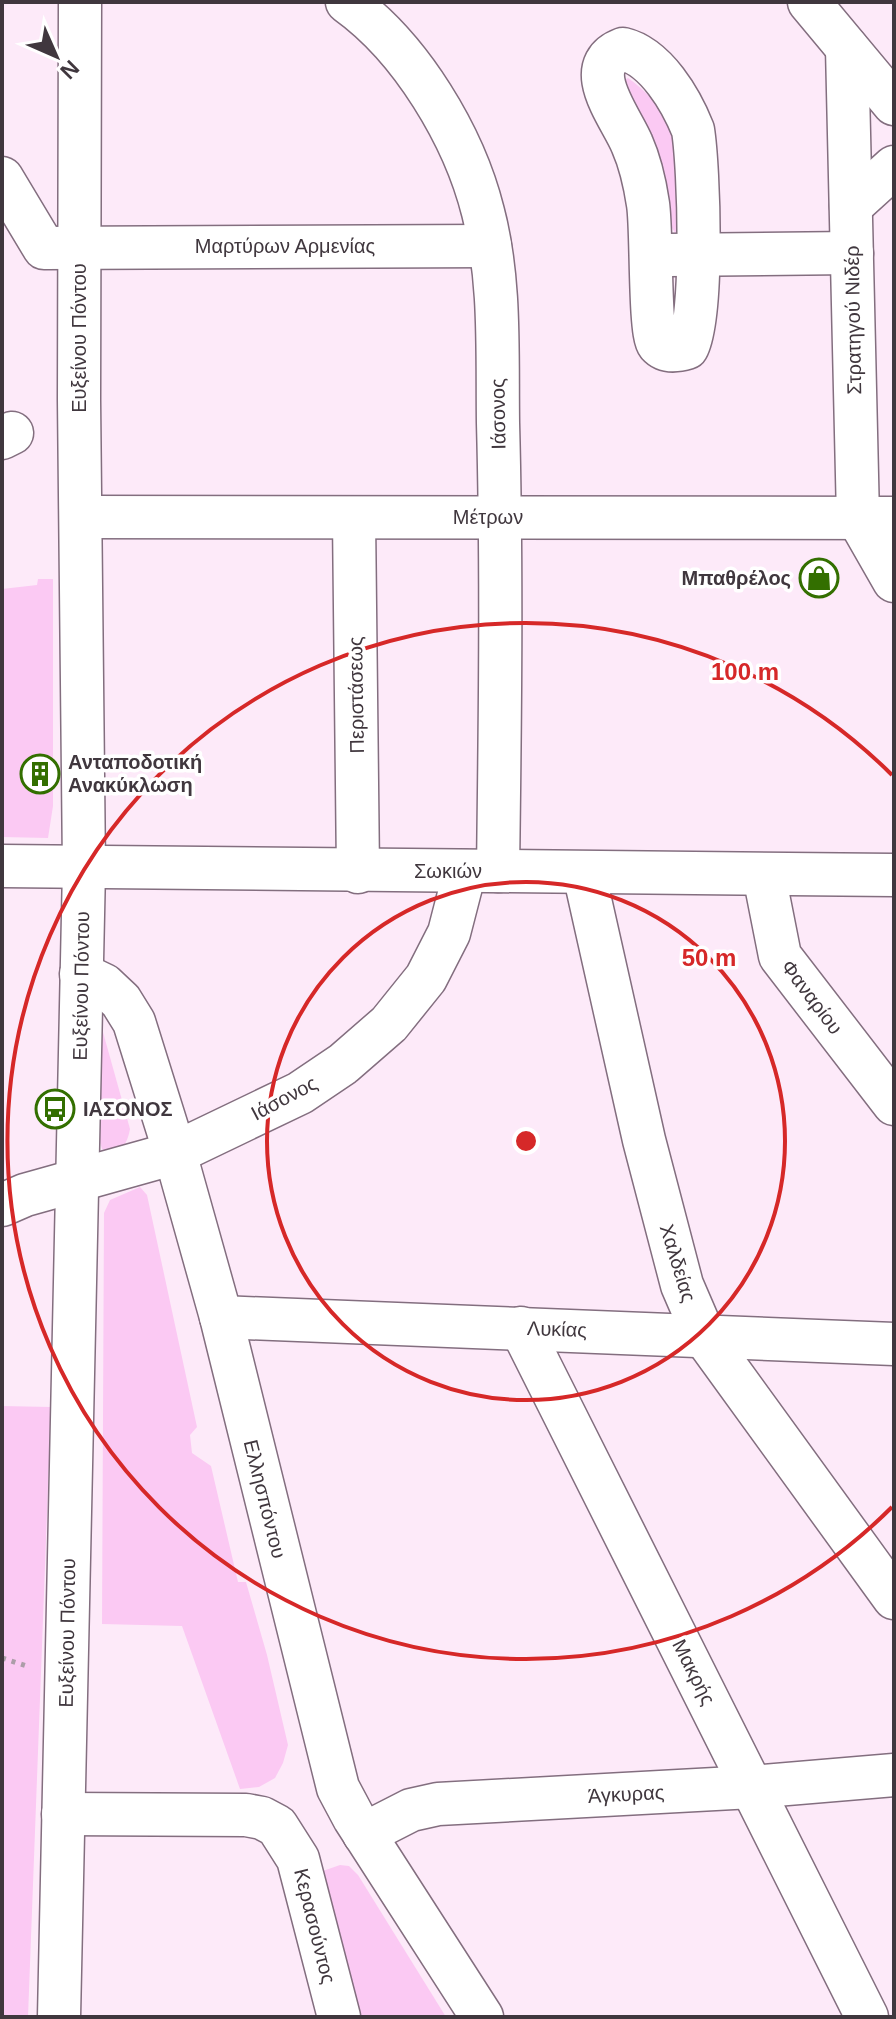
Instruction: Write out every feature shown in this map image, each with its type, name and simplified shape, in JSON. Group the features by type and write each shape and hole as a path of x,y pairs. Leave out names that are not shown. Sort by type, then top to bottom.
{"street":[{"name":"Ευξείνου Πόντου","path":"59,2017 84,869 80,2"},
{"path":"809,2 894,104"},
{"name":"Ιάσονος","path":"2,1205 25,1195 175,1153 300,1093 343,1064 389,1024 426,978 482,871 502,517 496,298 490,246 471,172 451,130 419,79 362,6"},
{"name":"Στρατηγού Νιδέρ","path":"847,48 852,253 876,518 894,581"},
{"path":"623,49 635,52 659,73 686,112 693,130 698,255 692,340 687,348 665,350 656,343 653,327 652,256 648,205 641,170 602,79 605,65 613,53 623,49"},
{"path":"851,206 894,167"},
{"name":"Μαρτύρων Αρμενίας","path":"2,178 44,248 490,246"},
{"path":"652,256 852,253"},
{"name":"Μέτρων","path":"81,517 876,518"},
{"name":"Περιστάσεως","path":"354,518 358,872"},
{"name":"Σωκιών","path":"2,866 358,872 894,875"},
{"name":"Χαλδείας","path":"584,873 644,1140 682,1285 704,1336 894,1598"},
{"name":"Φαναρίου","path":"764,875 780,956 894,1104"},
{"name":"Ελλησπόντου","path":"81,974 104,985 121,1001 134,1022 221,1317 331,1769 345,1803 482,2017"},
{"name":"Λυκίας","path":"221,1317 894,1344"},
{"name":"Μακρής","path":"521,1328 867,2017"},
{"name":"Άγκυρας","path":"364,1834 411,1810 438,1804 752,1787 894,1775"},
{"name":"Κερασούντος","path":"63,1814 246,1815 262,1818 277,1826 298,1859 339,2017"}],"shaded area":[{"path":"628,78 654,102 675,132 682,235 676,234 672,228 657,167 621,82"},
{"path":"38,579 53,579 53,806 48,838 2,837 2,589 37,585"},
{"path":"101,1025 130,1129 125,1144 114,1152 102,1149 99,1139"},
{"path":"140,1187 147,1195 197,1427 190,1435 192,1453 211,1466 238,1582 246,1582 288,1745 275,1778 259,1787 240,1789 182,1626 102,1624 104,1213 110,1200"},
{"path":"2,1406 51,1407 28,2017 2,2017"},
{"path":"340,1865 349,1866 358,1875 446,2017 352,2017 320,1872"}],"place":[{"name":"Μπαθρέλος","path":"819,578"},
{"name":"Ανταποδοτική Ανακύκλωση","path":"40,774"},
{"name":"ΙΑΣΟΝΟΣ","path":"55,1109"}]}
